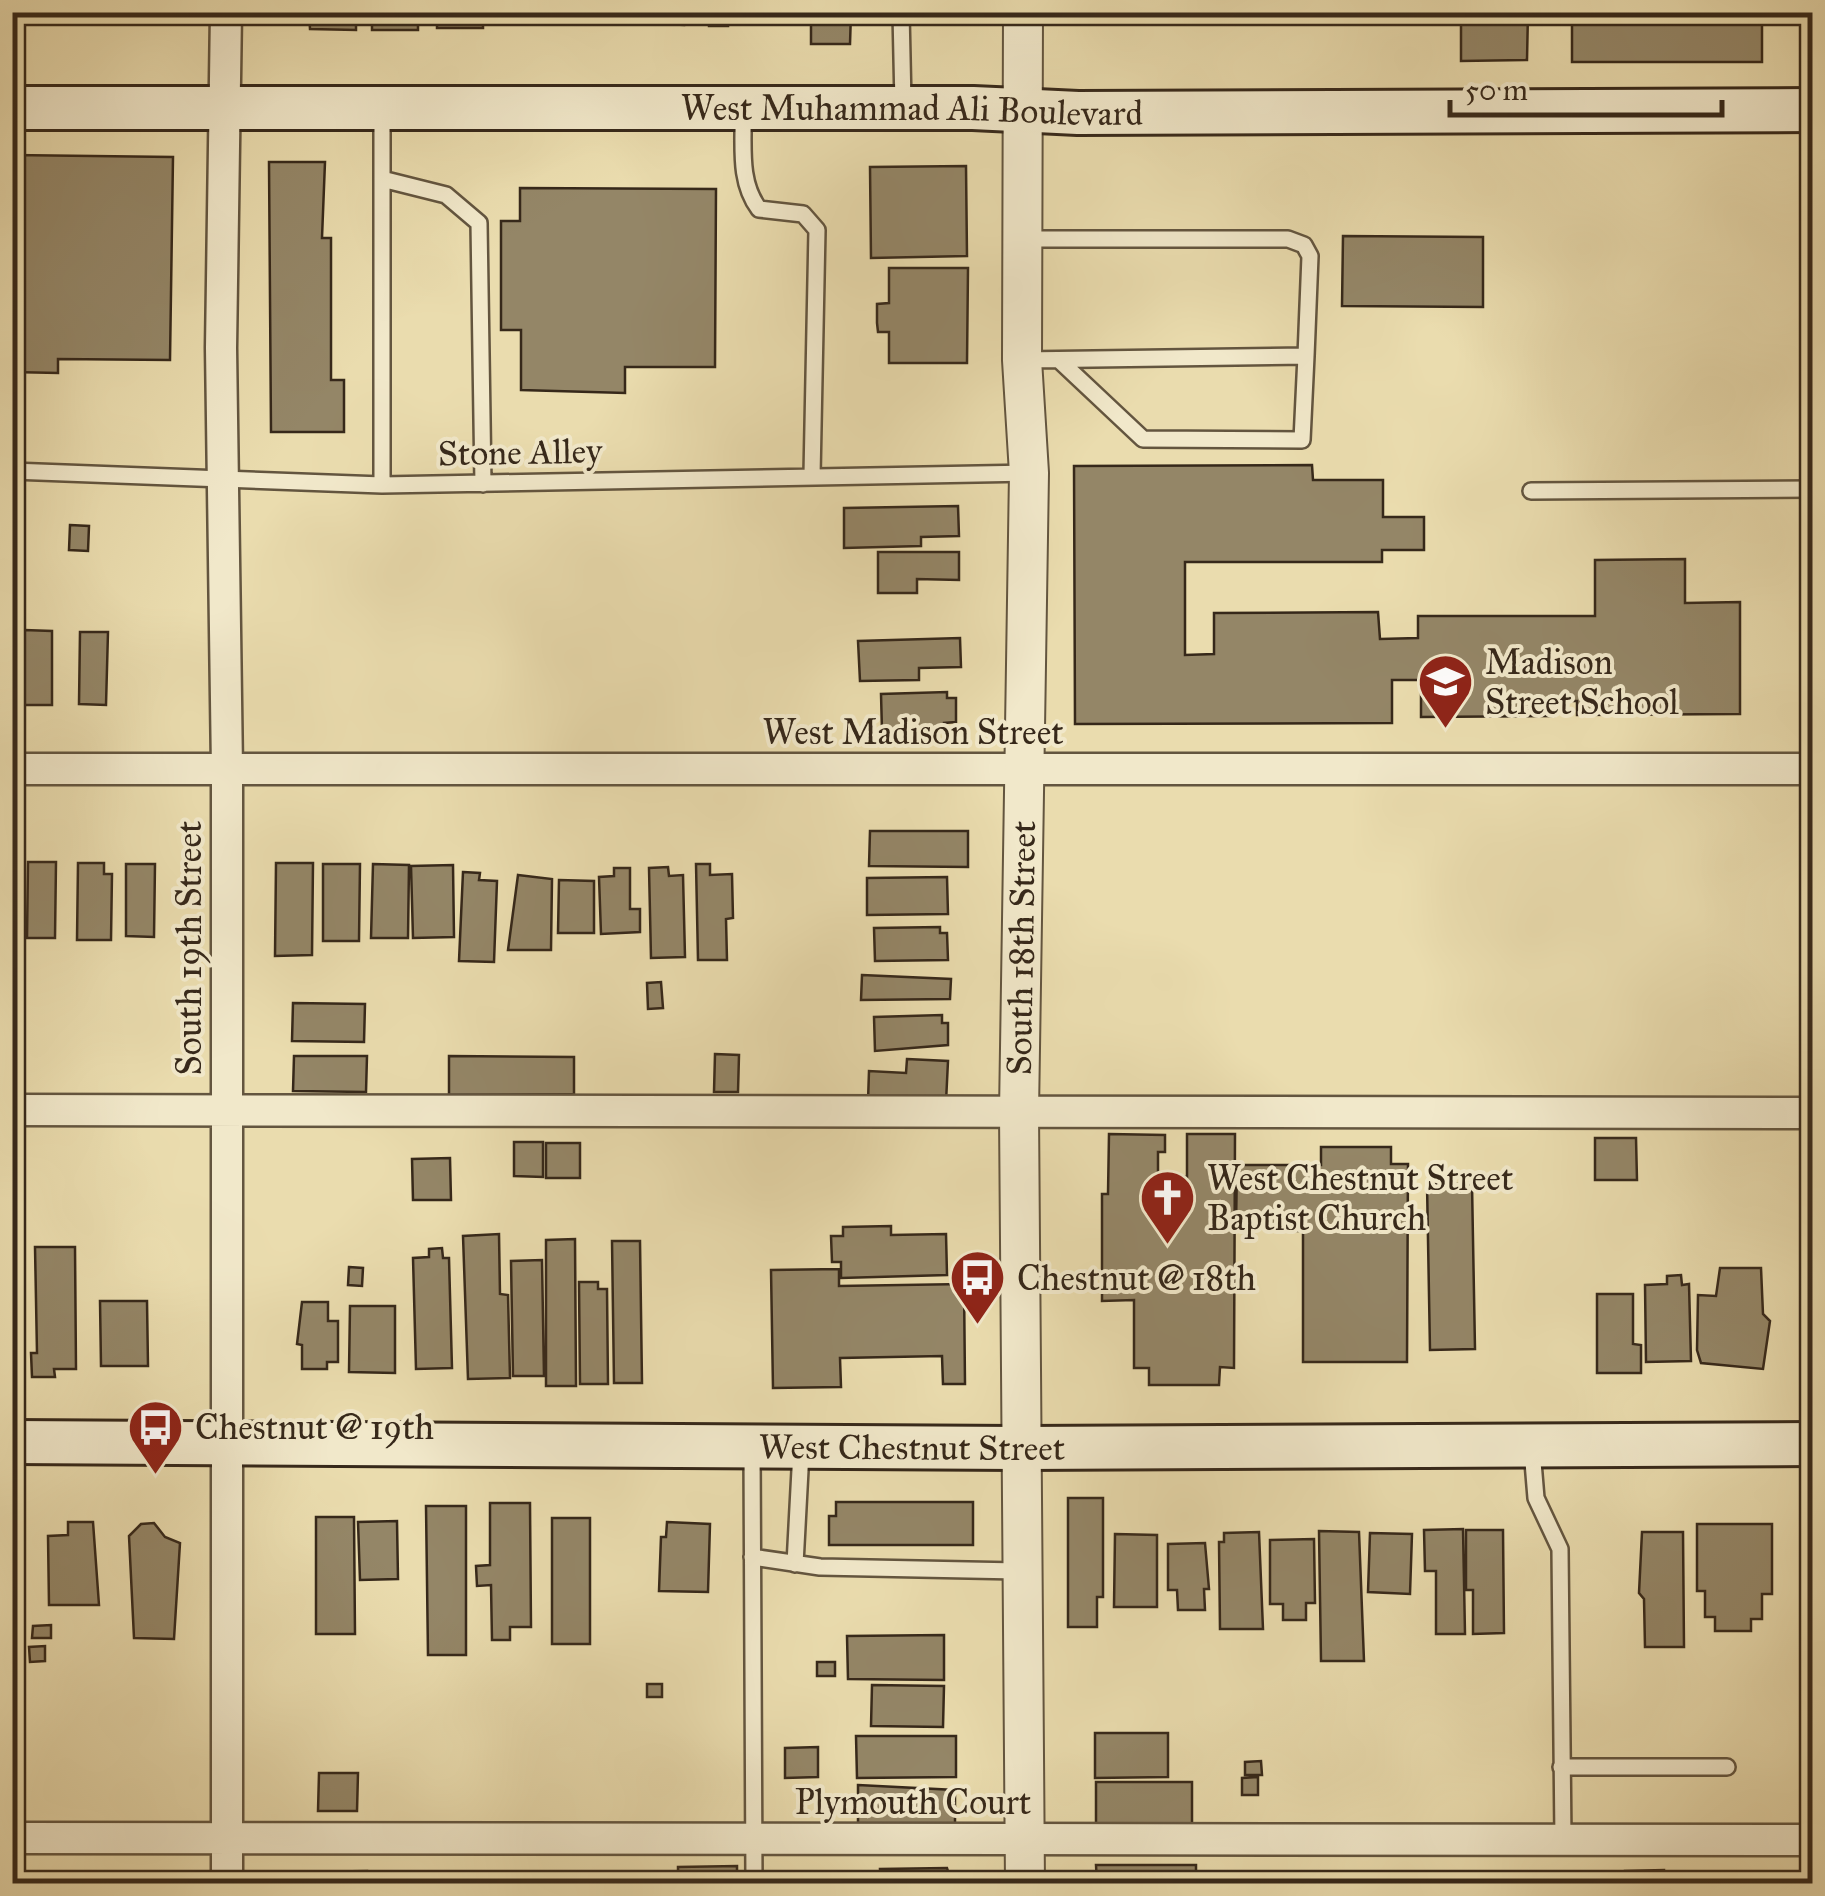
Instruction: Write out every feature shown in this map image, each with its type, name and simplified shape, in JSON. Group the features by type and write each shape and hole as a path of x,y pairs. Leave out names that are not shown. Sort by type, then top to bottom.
{"main road":[{"name":"West Muhammad Ali Boulevard","path":"12,108 1812,110"},
{"name":"West Chestnut Street","path":"12,1442 1024,1448 1812,1444"}],"street":[{"name":"South 19th Street","path":"226,12 221,348 228,769 227,1884"},
{"name":"South 18th Street","path":"1023,12 1021,239 1040,360 1029,473 1019,1112 1025,1884"},
{"name":"West Madison Street","path":"12,769 1812,769"},
{"path":"12,1110 1812,1113"},
{"name":"Plymouth Court","path":"12,1838 1812,1840"}],"lane":[{"path":"901,12 903,108"},
{"path":"743,109 744,178 750,196 759,208 803,214 816,230 812,475"},
{"path":"382,110 382,486"},
{"path":"382,179 446,195 479,223 483,484"},
{"path":"1021,239 1288,239 1304,245 1310,256 1302,440 1143,439 1040,360"},
{"path":"1040,360 1306,356"},
{"name":"Stone Alley","path":"12,470 382,486 1029,473"},
{"path":"1531,491 1812,489"},
{"path":"752,1446 754,1884"},
{"path":"1532,1446 1536,1498 1560,1550 1563,1840"},
{"path":"795,1564 801,1447"},
{"path":"752,1557 795,1564 1025,1572"},
{"path":"1561,1767 1727,1767"}],"building":[{"path":"309,12 356,12 356,30 310,29"},
{"path":"372,12 418,12 418,30 372,30"},
{"path":"437,12 483,12 483,28 437,28"},
{"path":"663,12 702,12 702,18 684,17 684,25 664,24"},
{"path":"709,12 747,12 747,18 728,18 728,26 709,26"},
{"path":"760,12 802,12 802,23 760,23"},
{"path":"811,12 851,12 850,44 811,44"},
{"path":"1461,12 1528,12 1527,60 1461,61"},
{"path":"1572,12 1762,12 1762,62 1572,62"},
{"path":"12,155 173,157 170,360 58,359 58,373 12,372"},
{"path":"269,162 325,162 322,238 331,238 331,380 344,380 344,432 271,432"},
{"path":"966,166 967,256 871,258 870,167"},
{"path":"520,188 716,189 715,367 625,367 625,393 521,390 521,330 501,330 501,221 520,221"},
{"path":"1343,236 1483,237 1483,307 1342,306"},
{"path":"889,268 968,268 967,363 889,363 889,332 878,332 877,304 889,303"},
{"path":"1312,465 1313,480 1383,480 1383,517 1424,517 1424,550 1382,550 1382,562 1185,562 1185,655 1214,654 1214,613 1378,612 1380,639 1418,638 1418,616 1595,616 1595,560 1685,559 1685,603 1740,602 1740,714 1577,715 1577,701 1554,701 1554,716 1421,717 1421,680 1392,680 1392,723 1075,724 1074,466"},
{"path":"958,506 959,536 921,537 921,546 844,548 844,508"},
{"path":"70,525 89,526 88,551 69,550"},
{"path":"878,552 959,552 959,580 917,579 917,593 878,593"},
{"path":"24,630 52,631 52,705 24,705"},
{"path":"80,632 108,632 106,705 79,704"},
{"path":"960,638 961,667 919,668 919,680 860,681 858,641"},
{"path":"947,692 947,698 956,698 956,722 944,723 944,729 882,731 881,694"},
{"path":"870,831 968,831 968,867 869,866"},
{"path":"28,862 56,862 55,938 27,938"},
{"path":"78,863 104,863 104,874 112,874 111,940 77,940"},
{"path":"276,863 313,863 312,955 275,956"},
{"path":"126,864 155,864 154,937 126,936"},
{"path":"323,864 360,864 359,941 323,941"},
{"path":"373,864 409,865 408,938 371,938"},
{"path":"696,864 710,864 710,875 732,874 733,918 726,919 727,960 698,960"},
{"path":"453,865 454,937 413,938 411,866"},
{"path":"668,867 669,876 683,875 685,957 651,958 649,868"},
{"path":"614,868 630,868 630,909 640,909 640,932 601,934 599,877 614,876"},
{"path":"463,872 480,873 479,880 497,881 494,962 459,961"},
{"path":"518,875 552,879 551,950 508,950"},
{"path":"947,877 948,914 867,915 867,878"},
{"path":"559,880 594,881 594,933 558,933"},
{"path":"940,927 940,933 947,933 948,960 875,961 874,928"},
{"path":"862,975 951,979 950,999 861,1000"},
{"path":"661,982 663,1008 648,1009 647,983"},
{"path":"293,1003 365,1004 364,1042 292,1041"},
{"path":"942,1015 942,1023 948,1023 948,1045 875,1051 874,1017"},
{"path":"715,1054 739,1055 738,1092 714,1092"},
{"path":"294,1056 367,1056 366,1092 293,1091"},
{"path":"449,1056 574,1057 574,1094 449,1095"},
{"path":"907,1059 948,1061 946,1102 868,1101 869,1071 906,1073"},
{"name":"West Chestnut Street Baptist Church","path":"1109,1134 1165,1135 1165,1152 1158,1152 1158,1176 1187,1177 1187,1134 1235,1134 1234,1368 1220,1367 1219,1385 1149,1385 1149,1368 1134,1368 1134,1300 1102,1301 1102,1194 1108,1194"},
{"path":"1595,1138 1636,1138 1637,1180 1595,1180"},
{"path":"514,1142 543,1142 543,1177 514,1176"},
{"path":"546,1143 580,1143 580,1178 546,1178"},
{"path":"1321,1147 1391,1147 1391,1164 1408,1164 1407,1362 1303,1362 1303,1231 1287,1231 1281,1225 1236,1225 1237,1165 1321,1165"},
{"path":"450,1158 451,1200 413,1200 412,1159"},
{"path":"1427,1184 1472,1184 1475,1349 1430,1350"},
{"path":"891,1226 891,1235 946,1234 947,1275 841,1278 841,1262 832,1262 831,1236 843,1236 843,1227"},
{"path":"499,1234 500,1294 508,1295 510,1378 468,1379 463,1236"},
{"path":"12,1235 21,1235 21,1296 12,1297"},
{"path":"575,1239 576,1386 546,1386 546,1240"},
{"path":"612,1241 640,1241 642,1383 614,1383"},
{"path":"35,1247 75,1247 76,1369 54,1369 55,1377 32,1377 31,1353 37,1353"},
{"path":"442,1248 443,1258 449,1258 452,1368 416,1369 413,1258 429,1257 429,1249"},
{"path":"542,1260 544,1376 513,1376 511,1261"},
{"path":"349,1267 363,1268 362,1286 348,1285"},
{"path":"1720,1268 1761,1268 1763,1314 1770,1321 1763,1369 1701,1363 1697,1350 1698,1295 1716,1296"},
{"path":"839,1269 839,1286 964,1284 965,1384 943,1384 942,1356 840,1358 841,1387 773,1388 771,1270"},
{"path":"1681,1275 1682,1285 1689,1284 1691,1361 1646,1362 1645,1285 1667,1284 1667,1276"},
{"path":"579,1282 598,1282 598,1289 607,1289 608,1384 580,1384"},
{"path":"1597,1294 1633,1294 1633,1344 1641,1345 1641,1373 1597,1373"},
{"path":"100,1301 147,1301 148,1366 101,1366"},
{"path":"302,1302 328,1302 328,1321 338,1321 338,1362 327,1362 327,1369 302,1369 302,1345 297,1344"},
{"path":"350,1306 395,1306 395,1373 349,1372"},
{"path":"1068,1498 1103,1498 1103,1597 1097,1597 1097,1627 1068,1627"},
{"path":"836,1502 973,1502 973,1545 829,1545 829,1516 836,1516"},
{"path":"490,1503 530,1503 531,1627 510,1627 510,1640 492,1640 491,1585 477,1586 476,1566 490,1565"},
{"path":"426,1506 466,1506 466,1655 428,1655"},
{"path":"12,1511 18,1511 19,1637 12,1637"},
{"path":"316,1517 354,1517 355,1634 316,1634"},
{"path":"552,1518 590,1518 590,1644 552,1644"},
{"path":"397,1521 398,1579 360,1580 358,1522"},
{"path":"68,1522 93,1522 99,1605 49,1605 48,1536 68,1535"},
{"path":"667,1522 710,1524 708,1592 659,1591 661,1537 666,1537"},
{"path":"154,1523 165,1537 180,1543 174,1639 134,1638 129,1536 141,1524"},
{"path":"1697,1524 1772,1524 1772,1594 1762,1594 1762,1619 1751,1619 1751,1631 1715,1631 1715,1617 1705,1617 1705,1591 1697,1591"},
{"path":"1463,1529 1465,1634 1436,1634 1436,1571 1425,1571 1424,1530"},
{"path":"1466,1530 1503,1530 1504,1633 1473,1634 1473,1590 1466,1590"},
{"path":"1319,1531 1359,1532 1364,1661 1321,1661"},
{"path":"1259,1532 1263,1629 1220,1629 1219,1542 1224,1542 1224,1533"},
{"path":"1642,1532 1683,1532 1684,1647 1645,1647 1644,1599 1639,1593"},
{"path":"1370,1533 1412,1534 1410,1594 1368,1592"},
{"path":"1115,1534 1157,1535 1157,1607 1114,1607"},
{"path":"1314,1539 1315,1603 1306,1603 1306,1620 1283,1620 1283,1604 1270,1604 1270,1540"},
{"path":"1205,1543 1209,1589 1204,1589 1205,1610 1178,1610 1177,1590 1168,1590 1168,1544"},
{"path":"51,1625 51,1638 32,1638 33,1626"},
{"path":"944,1635 944,1680 848,1679 847,1636"},
{"path":"45,1646 45,1661 30,1662 29,1647"},
{"path":"817,1662 835,1662 835,1676 817,1676"},
{"path":"647,1684 662,1684 662,1697 647,1697"},
{"path":"872,1685 944,1686 943,1727 871,1726"},
{"path":"1095,1733 1168,1733 1168,1777 1095,1778"},
{"path":"856,1736 956,1736 956,1777 857,1778"},
{"path":"818,1747 818,1777 785,1778 785,1748"},
{"path":"1261,1761 1262,1775 1245,1775 1245,1762"},
{"path":"319,1773 358,1773 357,1811 318,1811"},
{"path":"1258,1777 1258,1795 1242,1795 1242,1778"},
{"path":"1096,1782 1192,1782 1192,1826 1096,1826"},
{"path":"858,1785 955,1790 955,1825 858,1828"},
{"path":"1096,1865 1196,1865 1196,1884 1097,1884"},
{"path":"737,1866 737,1884 678,1884 678,1867"},
{"path":"947,1868 952,1884 881,1884 880,1869"},
{"path":"1664,1870 1664,1884 1625,1884 1625,1871"},
{"path":"367,1871 367,1884 301,1884 301,1872"},
{"path":"654,1876 654,1884 629,1884 629,1877"},
{"path":"1358,1880 1399,1881 1399,1884 1358,1884"}],"place":[{"name":"Madison Street School","path":"1446,731"},
{"name":"West Chestnut Street Baptist Church","path":"1168,1247"},
{"name":"Chestnut @ 18th","path":"978,1327"},
{"name":"Chestnut @ 19th","path":"156,1476"}]}
